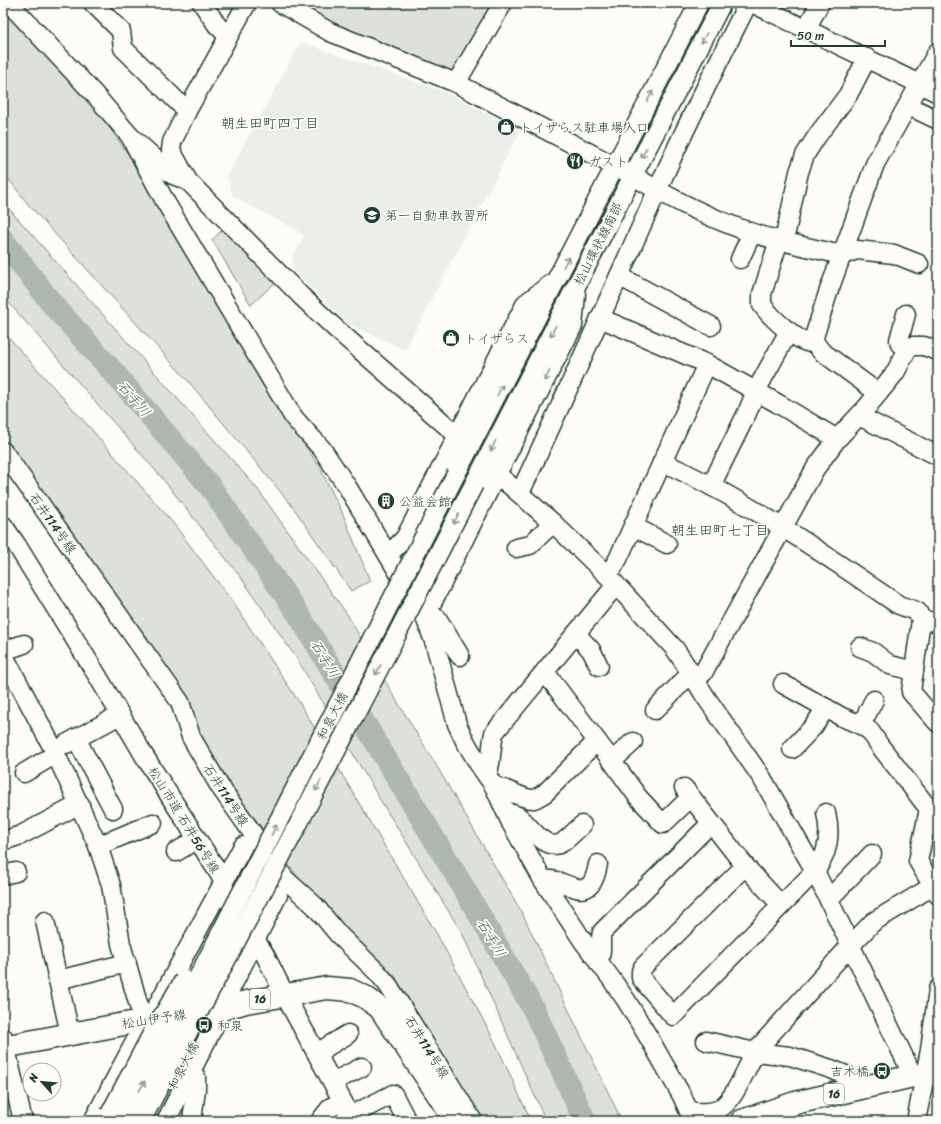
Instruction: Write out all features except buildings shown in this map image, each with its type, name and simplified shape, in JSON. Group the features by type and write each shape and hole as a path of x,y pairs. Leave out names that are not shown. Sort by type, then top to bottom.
{"main road":[{"name":"松山伊予線","path":"4,1044 222,1008 234,1004 327,988 350,990 366,997 380,1008 456,1121"},
{"name":"16","path":"742,1121 795,1103 926,1075"}],"street":[{"path":"9,3 96,96 130,136 173,175 188,181"},
{"path":"93,3 121,32 123,48 187,111"},
{"path":"202,3 217,25 228,36"},
{"path":"247,3 187,111 172,142 172,150 188,181 312,307 457,435"},
{"path":"280,3 330,32 456,83 615,165 657,190 714,218 752,233 842,255 857,250 894,254 919,264"},
{"path":"456,83 503,3"},
{"name":"松山環状線南部","path":"456,474 699,3"},
{"name":"松山環状線南部","path":"474,484 722,3"},
{"path":"520,493 657,190 748,3"},
{"path":"752,3 938,93"},
{"path":"806,29 820,3"},
{"path":"815,343 810,344 805,342 789,331 767,312 762,305 762,294 781,240 805,155 817,136 848,95 867,58"},
{"path":"878,393 821,351 815,343 814,337 875,164 919,84 936,61"},
{"path":"907,107 938,120"},
{"path":"130,136 166,203 294,418 322,449 348,488 426,619 435,644 457,724 472,754 490,781 543,880 583,941 626,1000 671,1075 691,1116 716,1110 724,1106 742,1080 755,1052 850,946 874,922 935,891 918,861 929,809 870,731 783,684"},
{"path":"740,259 752,233"},
{"path":"619,276 710,326"},
{"path":"388,555 405,538 526,303 557,279"},
{"path":"426,619 438,591 573,326 576,287"},
{"path":"906,314 899,340 900,344 908,348"},
{"path":"600,318 707,364 837,439"},
{"path":"711,486 747,413 756,391 789,331"},
{"path":"655,710 706,667 815,469 837,439 859,416 895,373 908,348 912,346 924,346 938,351"},
{"path":"461,733 480,738 488,737 494,733 576,634 612,580 618,559 707,364"},
{"path":"859,416 938,456"},
{"name":"石井114号線","path":"3,451 180,702 191,738 220,787 251,832 284,879 314,906 338,934 377,972 388,985 473,1121"},
{"path":"662,462 692,475 782,527 903,608 912,609 929,621 914,671 911,692 938,724"},
{"name":"和泉大橋","path":"173,1043 241,894 456,474"},
{"path":"497,474 553,523 612,580 675,649 705,696 762,778 815,871 850,946 926,1075"},
{"name":"和泉大橋","path":"173,1043 273,888 474,484"},
{"path":"516,548 530,546 553,523"},
{"name":"松山市道 石井56号線","path":"3,525 10,548 120,715 223,882 226,898 264,953 348,1113"},
{"path":"633,526 667,544"},
{"path":"405,538 438,591"},
{"path":"426,619 437,618 460,656"},
{"path":"576,634 591,650 599,666"},
{"path":"24,644 3,652 55,752 98,846 111,885 121,944 141,1013 146,1021"},
{"path":"860,647 874,652 890,665 914,671"},
{"path":"545,672 638,798 663,824 688,792 745,866 781,905"},
{"path":"861,725 874,700"},
{"path":"792,750 813,727 826,708"},
{"path":"24,773 76,738 120,715"},
{"path":"490,781 494,733"},
{"path":"76,738 113,809"},
{"path":"490,781 525,798 538,798 545,793 597,741"},
{"path":"612,761 633,742"},
{"path":"3,841 21,835 80,804"},
{"path":"745,866 641,971 641,978 673,1016 815,871 822,862 826,853 829,838 826,813"},
{"path":"507,814 514,814 518,816 548,844 555,845 562,843 582,825"},
{"path":"598,962 602,950 600,937 602,932 711,822"},
{"path":"98,846 153,823"},
{"path":"176,852 196,840"},
{"path":"93,1121 146,1021 156,1010 243,846"},
{"path":"829,899 872,854"},
{"path":"543,880 549,879 573,888 582,889 591,885 596,876 598,864"},
{"path":"166,1121 255,940 273,888"},
{"name":"和泉大橋","path":"155,1121 260,908 273,888"},
{"name":"和泉大橋","path":"114,1119 153,1032 218,921 241,894"},
{"path":"45,921 70,1034"},
{"path":"58,980 127,963"},
{"path":"916,1121 926,1075 938,989"},
{"path":"317,1053 348,1034"},
{"path":"706,1041 755,1052 790,1056 831,1069 848,1076 852,1080 856,1090"},
{"path":"114,1119 173,1043"},
{"path":"141,1121 173,1043"},
{"path":"4,1044 23,1121"},
{"path":"333,1082 362,1067"},
{"path":"190,1074 196,1077 192,1121"},
{"path":"320,1121 332,1107 348,1113 393,1094 407,1121"},
{"path":"106,1096 155,1121"}],"shaded area":[{"path":"289,3 498,3 454,73 344,33"},
{"path":"3,10 99,113 138,168 220,313 281,415 299,436 320,468 342,512 370,581 351,591 293,507 189,382 28,204 3,172"},
{"name":"第一自動車教習所","path":"301,42 445,92 520,131 405,350 348,324 294,271 292,259 305,235 233,196 227,176"},
{"path":"3,202 256,487 347,614 522,913 622,1121 546,1121 462,933 379,798 299,662 242,579 162,478 3,296"},
{"path":"224,228 278,280 251,305 212,240"},
{"path":"3,331 173,523 232,601 299,702 438,936 495,1042 531,1121 483,1121 439,1051 395,976 355,940 320,899 297,876 247,808 3,441"}],"waterway":[{"name":"石手川","path":"3,240 53,305 115,374 209,485 299,615 465,890 534,1010 585,1121"}],"place":[{"name":"トイザらス駐車場入口","path":"506,127"},
{"name":"ガスト","path":"575,161"},
{"name":"第一自動車教習所","path":"372,215"},
{"name":"トイザらス","path":"451,338"},
{"name":"公益会館","path":"386,501"},
{"name":"和泉","path":"204,1025"},
{"name":"吉木橋","path":"882,1071"}],"district":[{"name":"朝生田町四丁目","path":"270,123"},
{"name":"朝生田町七丁目","path":"720,530"}]}
